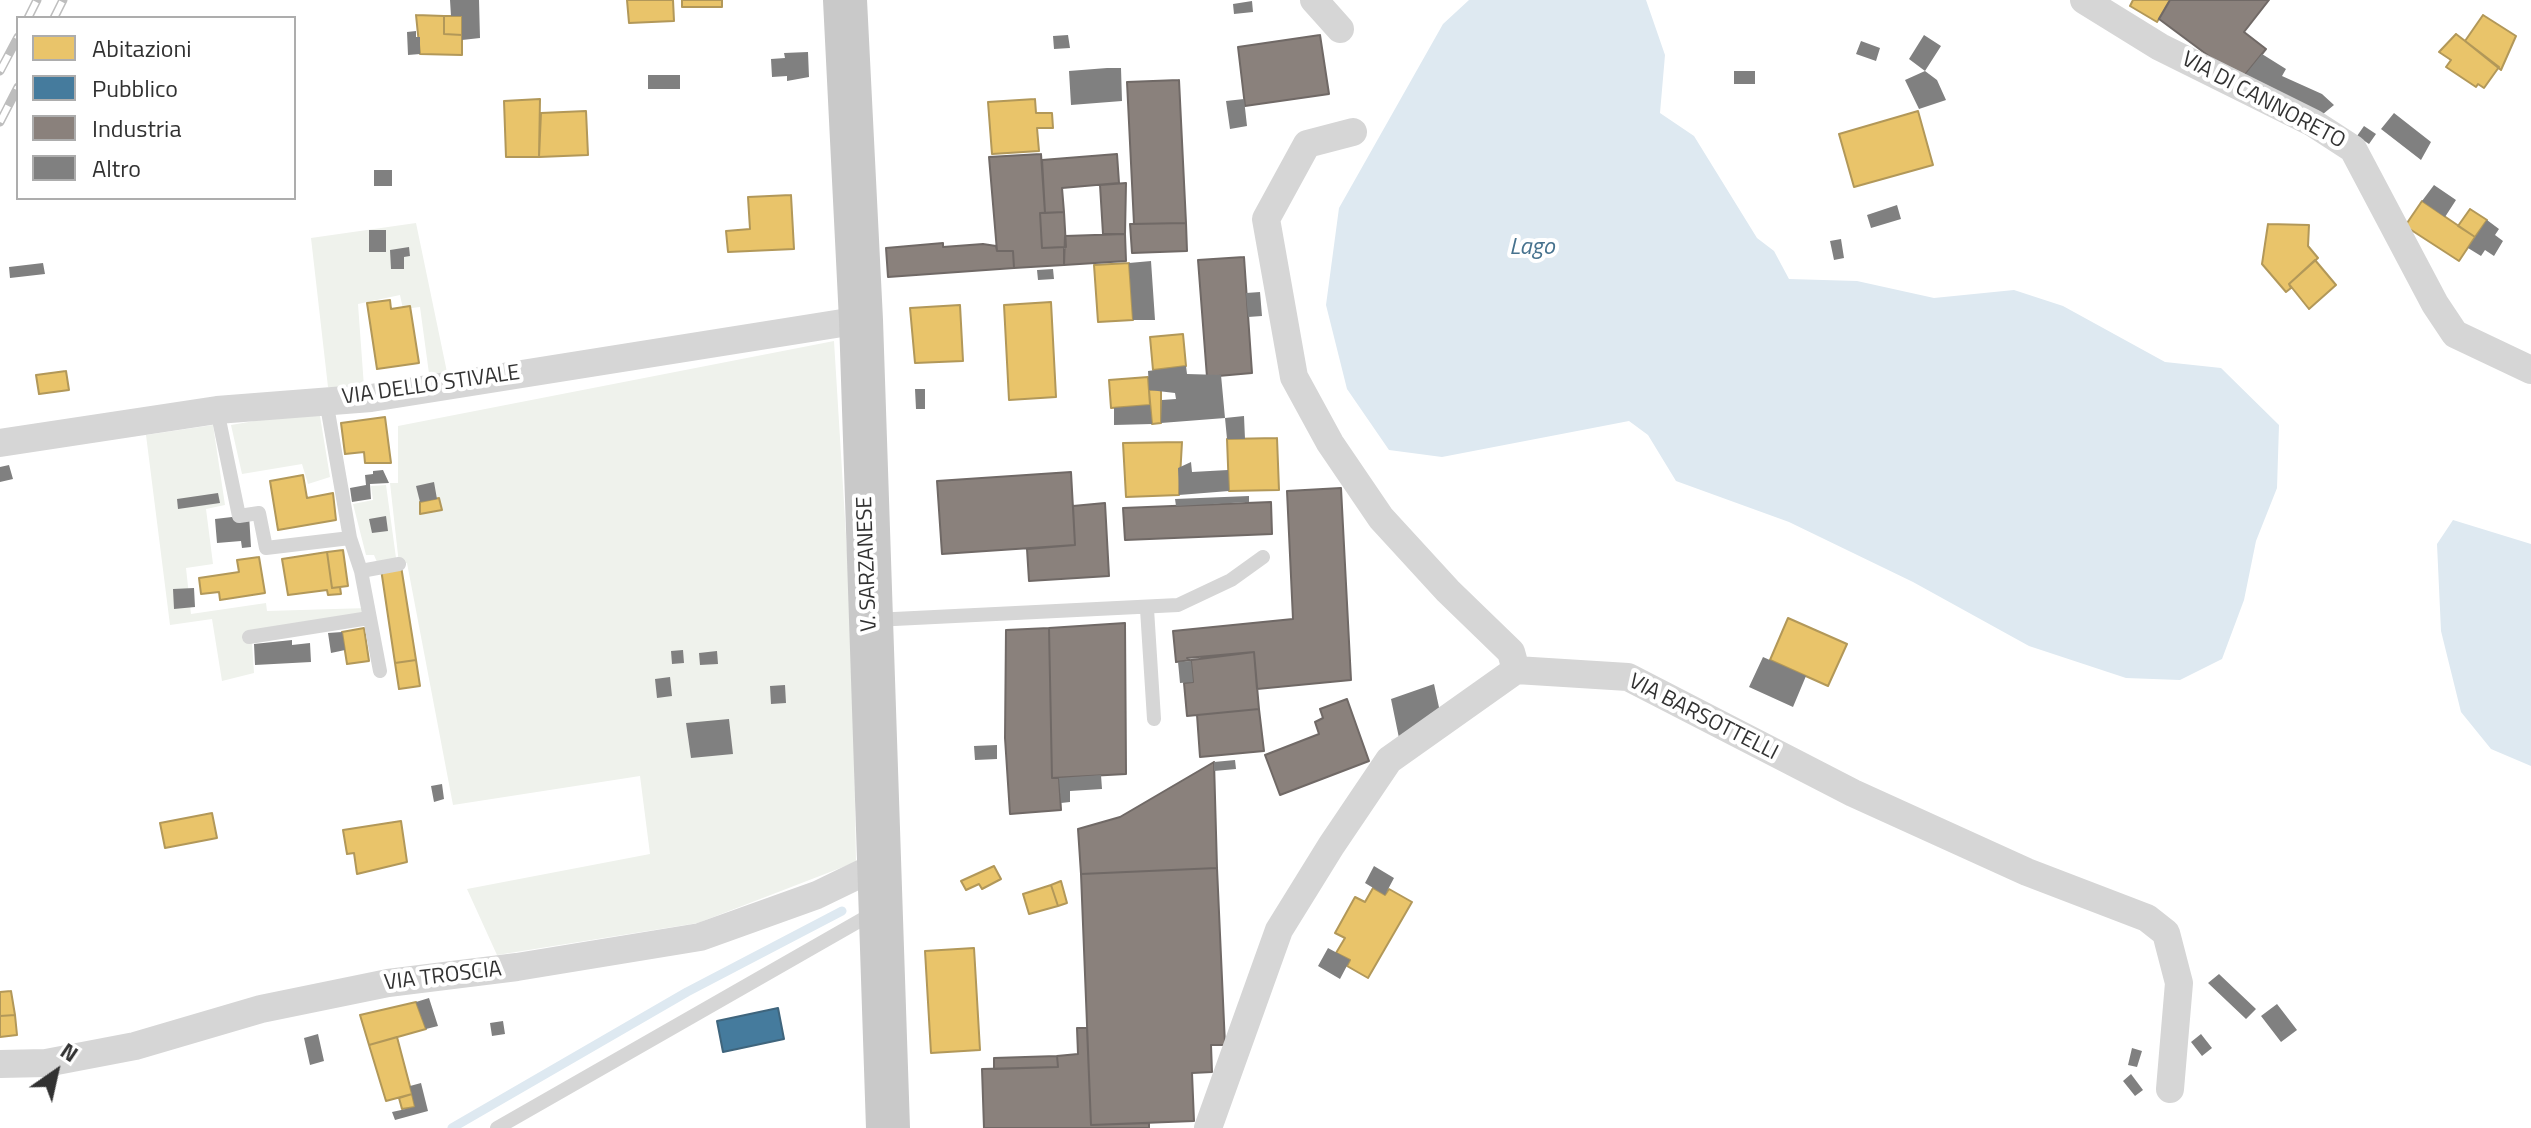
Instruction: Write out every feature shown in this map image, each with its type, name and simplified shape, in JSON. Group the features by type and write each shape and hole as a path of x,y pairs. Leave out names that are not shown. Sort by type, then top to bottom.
{"main road":[{"name":"V. SARZANESE","path":"845,0 861,320 878,910 888,1128"}],"street":[{"path":"1314,0 1340,29"},
{"name":"VIA DI CANNORETO","path":"2084,0 2160,47 2313,123 2353,149 2435,304 2455,334 2531,370"},
{"path":"1208,1128 1279,930 1331,846 1389,760 1516,670 1511,652 1448,591 1381,518 1330,443 1294,377 1266,219 1307,144 1353,132"},
{"name":"VIA DELLO STIVALE","path":"0,443 217,410 371,398 861,320"},
{"name":"VIA BARSOTTELLI","path":"1516,670 1628,677 1853,793 2027,872 2147,918 2166,933 2179,983 2170,1089"},
{"name":"VIA TROSCIA","path":"0,1064 46,1063 135,1046 261,1009 388,983 517,967 700,937 817,895 879,865"}],"lane":[{"path":"326,400 350,538 361,571 380,671"},
{"path":"217,410 239,516 259,513 266,548 350,538"},
{"path":"870,620 1147,609 1178,605 1231,580 1263,557"},
{"path":"361,571 399,564"},
{"path":"1147,609 1154,719"},
{"path":"249,637 369,618"},
{"path":"497,1128 878,910"}],"shaded area":[{"path":"416,223 448,377 430,381 420,307 403,309 400,295 358,304 364,387 328,387 311,238"},
{"path":"834,341 852,633 856,862 698,923 497,955 467,889 650,854 640,776 453,805 407,563 399,564 390,483 398,483 398,426"},
{"path":"319,410 330,477 308,484 302,464 242,474 231,425"},
{"path":"213,425 225,505 206,509 213,564 186,568 191,614 266,603 267,611 368,608 370,623 252,642 254,673 222,681 212,619 170,625 146,435"},
{"path":"386,485 397,565 379,567 374,555 366,555 353,504 373,500 371,486"}],"water":[{"name":"Lago","path":"1469,0 1646,0 1665,55 1660,113 1694,136 1757,238 1774,251 1789,279 1857,281 1934,298 2014,290 2063,306 2165,362 2221,368 2279,425 2277,488 2256,541 2244,600 2222,659 2180,680 2126,678 2029,646 1913,582 1789,522 1676,481 1648,435 1629,421 1442,457 1389,450 1347,389 1326,305 1339,208 1443,24"},
{"path":"2453,520 2531,544 2531,766 2491,749 2461,712 2441,631 2437,544"}],"building: Abitazioni":[{"path":"627,0 673,0 674,21 629,23"},
{"path":"682,0 722,0 722,7 682,7"},
{"path":"2133,0 2170,0 2157,22 2130,6"},
{"path":"416,15 444,16 444,34 462,35 462,55 420,54"},
{"path":"2483,15 2516,36 2501,70 2465,41"},
{"path":"444,16 462,16 462,35 444,34"},
{"path":"2456,34 2499,67 2484,88 2478,84 2476,87 2446,67 2451,60 2439,52"},
{"path":"540,99 539,157 506,157 504,101"},
{"path":"1035,99 1036,113 1052,113 1053,128 1037,128 1039,151 992,154 988,102"},
{"path":"586,111 588,155 539,157 541,113"},
{"path":"1918,111 1933,165 1854,187 1839,134"},
{"path":"791,195 794,249 728,252 726,231 750,229 748,197"},
{"path":"2422,201 2475,237 2459,261 2405,226"},
{"path":"2470,209 2487,220 2475,237 2458,226"},
{"path":"2268,224 2309,225 2308,246 2318,258 2289,284 2291,288 2286,292 2262,264"},
{"path":"2315,260 2336,285 2309,309 2289,284"},
{"path":"1129,263 1133,320 1098,322 1094,265"},
{"path":"390,300 391,309 410,306 419,363 377,369 367,303"},
{"path":"1051,302 1056,397 1009,400 1004,305"},
{"path":"960,305 963,361 915,363 910,308"},
{"path":"1183,334 1186,366 1153,370 1150,337"},
{"path":"66,371 69,390 39,394 36,375"},
{"path":"1148,377 1150,405 1111,408 1109,380"},
{"path":"1161,389 1161,423 1152,424 1149,390"},
{"path":"385,417 391,463 365,463 364,452 345,454 341,423"},
{"path":"1277,438 1279,490 1229,491 1227,439"},
{"path":"1182,442 1179,495 1126,497 1123,443"},
{"path":"303,475 307,498 333,493 336,520 278,530 270,481"},
{"path":"439,498 442,510 420,514 420,502"},
{"path":"343,550 348,586 332,588 327,552"},
{"path":"327,552 332,588 340,587 341,594 328,595 327,590 288,595 282,559"},
{"path":"259,557 265,593 220,600 219,592 201,594 199,578 239,572 237,560"},
{"path":"401,566 416,660 395,663 381,569"},
{"path":"1788,618 1847,644 1828,686 1770,660"},
{"path":"364,628 369,661 347,664 342,632"},
{"path":"416,660 420,686 399,689 395,663"},
{"path":"212,813 217,838 165,848 160,823"},
{"path":"401,821 407,862 357,874 354,853 347,854 343,830"},
{"path":"994,866 1001,879 982,889 979,884 966,890 961,881"},
{"path":"1061,881 1067,903 1058,906 1051,885"},
{"path":"1051,885 1058,906 1029,914 1023,894"},
{"path":"1373,888 1385,895 1389,889 1412,902 1368,978 1347,966 1350,960 1336,953 1345,938 1335,933 1355,897 1365,902"},
{"path":"974,948 980,1050 931,1053 925,951"},
{"path":"11,991 15,1015 0,1016 0,992"},
{"path":"416,1002 426,1029 369,1045 360,1015"},
{"path":"15,1015 17,1035 0,1037 0,1016"},
{"path":"397,1037 412,1094 386,1101 369,1045"},
{"path":"412,1094 415,1107 402,1109 399,1098"}],"building: Pubblico":[{"path":"778,1008 784,1039 723,1052 717,1021"}],"building: Industria":[{"path":"2170,0 2269,0 2244,32 2266,49 2241,80 2159,19"},
{"path":"1320,35 1329,94 1245,106 1238,47"},
{"path":"1179,80 1186,223 1134,224 1127,82"},
{"path":"1041,154 1045,213 1040,213 1042,248 1064,247 1064,265 1014,268 1013,251 997,251 989,157"},
{"path":"1117,154 1119,183 1062,188 1064,212 1045,213 1042,160"},
{"path":"1126,183 1125,234 1103,234 1100,185"},
{"path":"1064,212 1066,247 1042,248 1040,213"},
{"path":"1186,223 1187,251 1132,253 1130,224"},
{"path":"1125,234 1126,261 1064,265 1065,236"},
{"path":"943,243 943,247 983,244 996,246 997,251 1013,251 1014,268 888,277 886,248"},
{"path":"1244,257 1252,373 1207,377 1198,260"},
{"path":"1071,472 1075,545 942,554 937,481"},
{"path":"1341,488 1351,680 1257,689 1254,652 1176,662 1173,631 1293,619 1287,491"},
{"path":"1271,502 1272,534 1125,540 1123,508"},
{"path":"1105,503 1109,576 1029,581 1027,549 1075,545 1073,506"},
{"path":"1125,623 1126,774 1052,778 1049,628"},
{"path":"1049,628 1052,778 1059,778 1061,810 1010,814 1005,738 1006,630"},
{"path":"1254,652 1259,709 1187,716 1184,683 1193,682 1191,661 1187,658"},
{"path":"1347,699 1369,761 1280,795 1265,755 1319,734 1315,722 1323,718 1320,709"},
{"path":"1259,709 1264,751 1200,757 1197,715"},
{"path":"1214,762 1217,868 1081,874 1078,829 1120,817"},
{"path":"1217,868 1225,1045 1211,1045 1212,1072 1192,1073 1194,1121 1091,1125 1081,874"},
{"path":"1077,1028 1087,1028 1091,1125 1149,1123 1149,1128 984,1128 982,1069 1058,1067 1057,1056 1078,1054"},
{"path":"1057,1056 1058,1067 994,1069 994,1058"}],"building: Altro":[{"path":"450,0 479,0 480,38 462,40 462,16 451,16"},
{"path":"1252,1 1253,12 1234,14 1233,4"},
{"path":"416,31 416,37 420,37 420,54 408,55 407,32"},
{"path":"1068,35 1070,48 1054,49 1053,36"},
{"path":"1924,35 1941,46 1925,71 1909,59"},
{"path":"1861,41 1880,48 1876,61 1856,54"},
{"path":"808,52 809,77 787,81 787,76 772,77 771,59 785,58 784,53"},
{"path":"2262,54 2286,69 2282,76 2322,94 2334,105 2317,119 2241,80"},
{"path":"1121,68 1122,101 1071,105 1069,71"},
{"path":"1734,71 1755,71 1755,84 1734,84"},
{"path":"1925,71 1937,80 1946,100 1919,109 1905,80"},
{"path":"648,75 680,75 680,89 648,89"},
{"path":"1244,99 1247,126 1230,129 1226,101"},
{"path":"2394,113 2431,142 2421,160 2381,129"},
{"path":"2364,126 2376,134 2369,144 2357,136"},
{"path":"374,170 392,170 392,186 374,186"},
{"path":"2434,185 2456,200 2445,217 2422,201"},
{"path":"1897,205 1901,219 1871,228 1867,215"},
{"path":"2487,220 2499,229 2495,235 2503,241 2494,256 2485,250 2481,256 2468,248"},
{"path":"369,230 386,230 386,252 369,252"},
{"path":"1841,239 1844,258 1834,260 1830,241"},
{"path":"409,247 410,256 404,257 404,269 391,269 390,250"},
{"path":"1151,261 1155,320 1133,320 1129,263"},
{"path":"43,263 45,274 10,278 9,267"},
{"path":"1053,269 1054,279 1038,280 1037,270"},
{"path":"1260,292 1262,316 1248,317 1246,293"},
{"path":"1186,366 1187,374 1221,375 1225,418 1161,423 1162,400 1176,399 1175,393 1149,390 1148,371"},
{"path":"915,389 925,389 925,409 916,409"},
{"path":"1150,405 1152,424 1114,425 1114,408"},
{"path":"1244,416 1245,439 1227,439 1225,418"},
{"path":"1191,462 1192,472 1228,470 1229,491 1179,495 1178,468"},
{"path":"9,465 13,479 0,482 0,467"},
{"path":"383,470 389,483 370,484 371,499 352,502 350,488 366,485 365,475"},
{"path":"434,482 437,499 420,502 416,486"},
{"path":"218,493 220,503 178,509 177,499"},
{"path":"1249,496 1249,502 1176,506 1175,499"},
{"path":"249,515 251,547 242,548 241,541 217,543 215,519"},
{"path":"386,516 388,531 372,533 369,519"},
{"path":"194,588 195,607 174,609 173,589"},
{"path":"342,632 345,650 331,653 328,633"},
{"path":"292,640 292,645 310,643 311,662 255,665 254,644"},
{"path":"683,650 684,663 672,664 671,651"},
{"path":"717,651 718,664 700,665 699,653"},
{"path":"1763,657 1806,676 1793,707 1749,687"},
{"path":"1191,661 1193,682 1180,683 1178,662"},
{"path":"670,677 672,696 657,698 655,679"},
{"path":"1434,684 1440,712 1399,738 1391,699"},
{"path":"785,685 786,703 771,704 770,686"},
{"path":"729,719 733,754 691,758 686,723"},
{"path":"997,745 997,759 975,760 974,746"},
{"path":"1235,760 1236,769 1214,771 1214,762"},
{"path":"1101,775 1102,789 1070,791 1070,802 1061,803 1059,778"},
{"path":"442,784 444,799 434,802 431,786"},
{"path":"1374,866 1394,878 1385,895 1365,883"},
{"path":"1328,948 1350,960 1340,979 1318,966"},
{"path":"2219,974 2256,1009 2246,1019 2208,983"},
{"path":"429,998 438,1026 426,1029 416,1002"},
{"path":"2277,1004 2297,1030 2281,1042 2261,1016"},
{"path":"503,1021 505,1034 492,1036 490,1023"},
{"path":"318,1034 324,1061 310,1065 304,1038"},
{"path":"2201,1034 2212,1048 2202,1056 2191,1042"},
{"path":"2132,1048 2142,1051 2137,1067 2128,1065"},
{"path":"2131,1074 2143,1090 2135,1096 2123,1081"},
{"path":"421,1083 428,1111 395,1120 392,1112 415,1107 410,1086"}],"waterway":[{"path":"452,1128 687,992 842,911"}],"railway":[{"path":"29,16 37,0"},
{"path":"55,16 63,0"},
{"path":"0,71 16,41"},
{"path":"0,122 16,91"}]}
